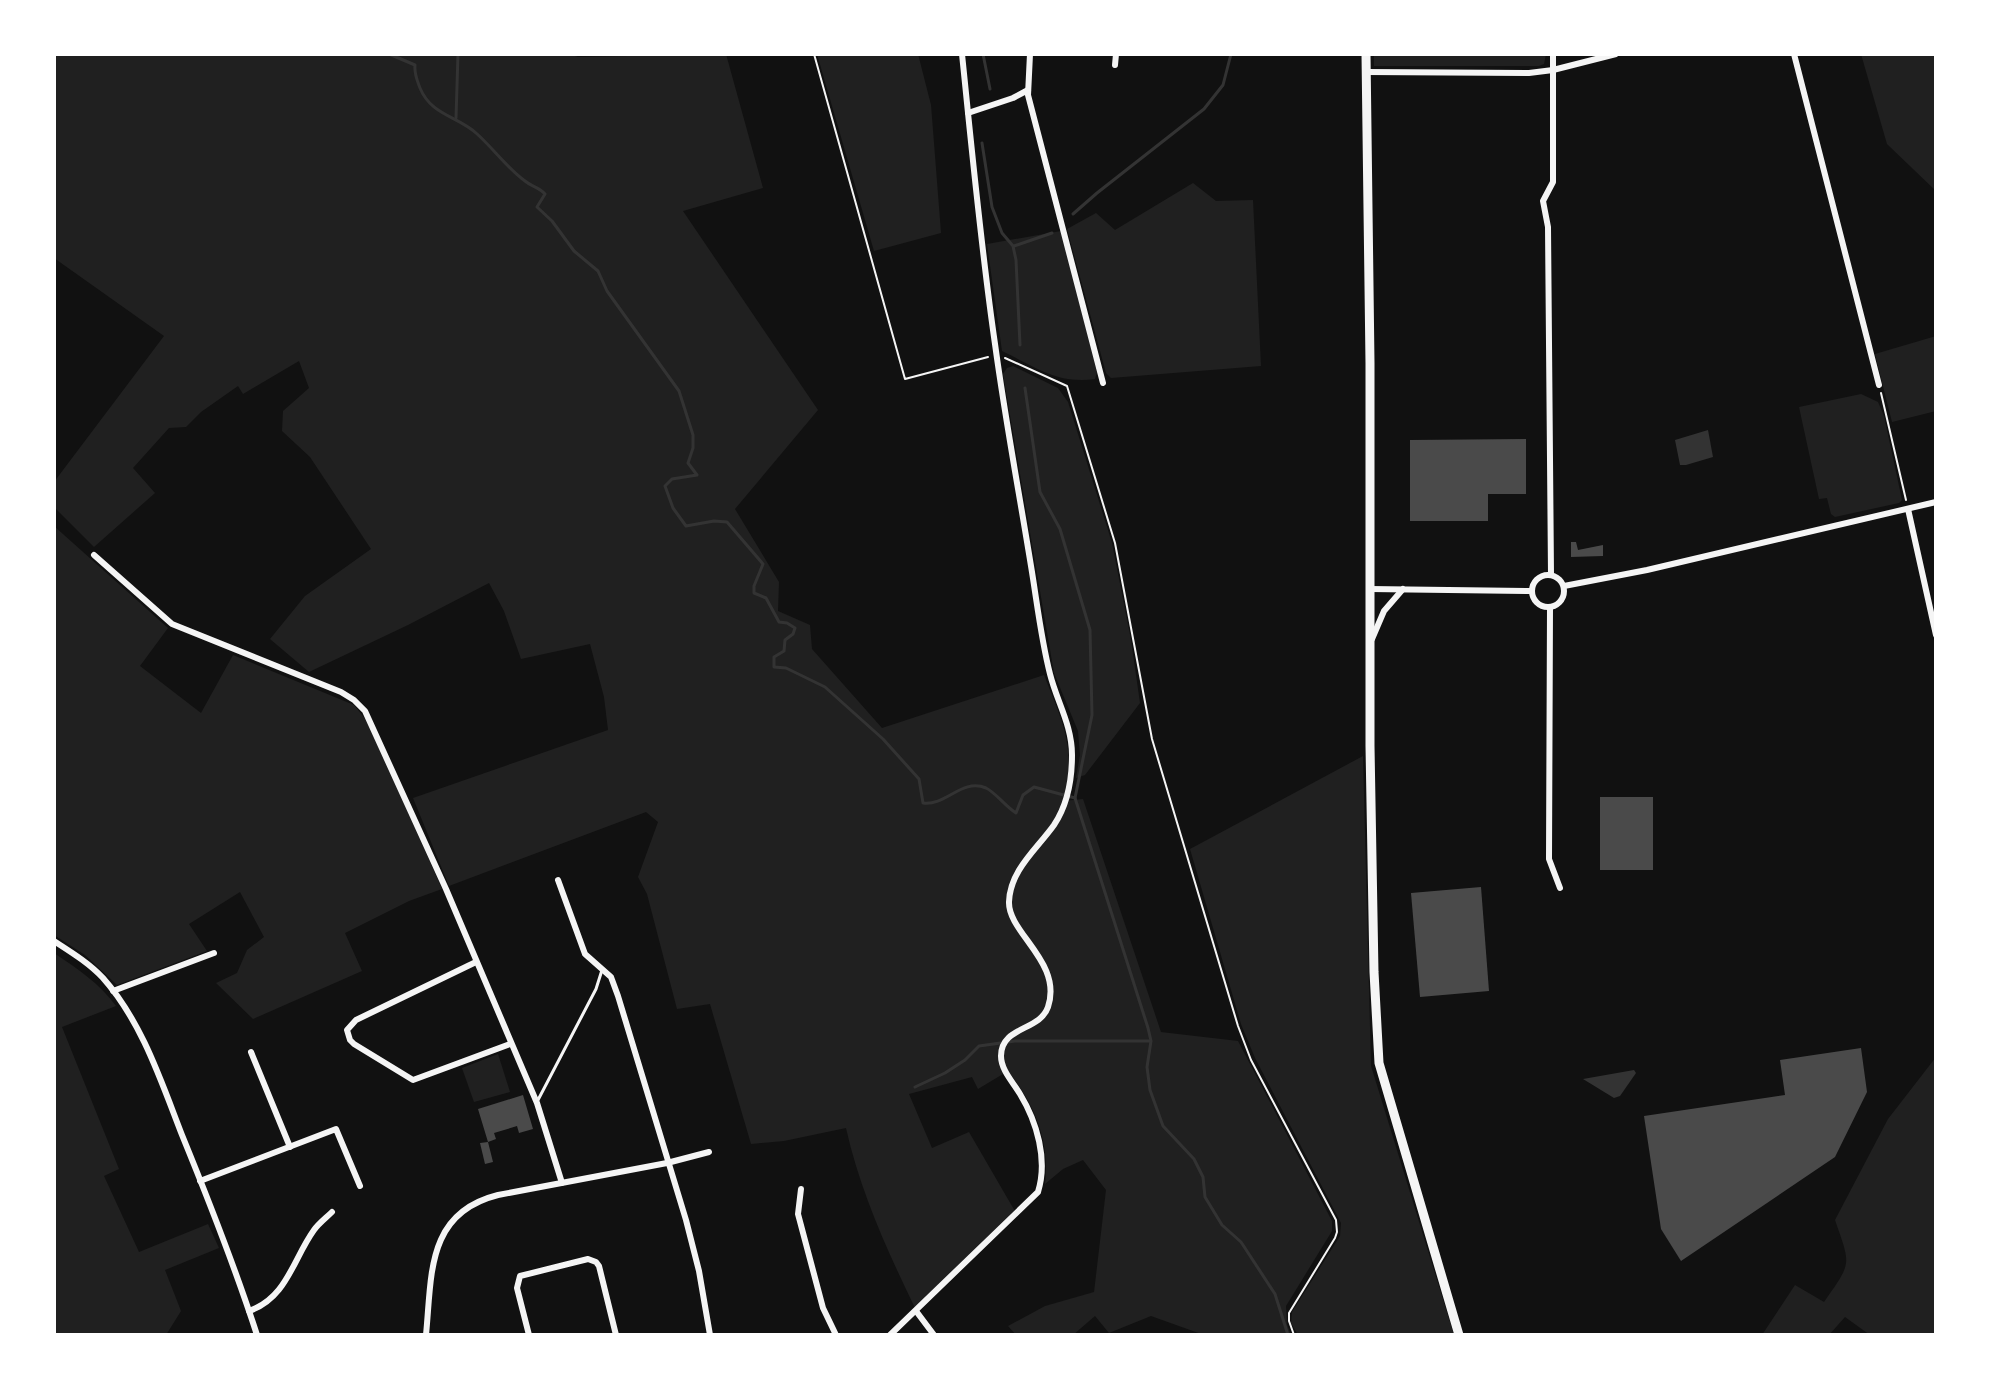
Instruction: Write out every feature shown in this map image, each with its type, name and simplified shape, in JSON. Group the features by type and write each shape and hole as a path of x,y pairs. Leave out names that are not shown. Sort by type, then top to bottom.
{"main road":[{"path":"1366,54 1373,957 1379,1063 1459,1335"}],"street":[{"path":"890,1335 1034,1199 1040,1186 1041,1153 1034,1122 1001,1061 1006,1039 1043,1015 1049,999 1048,980 1043,962 1010,912 1010,896 1018,873 1055,824 1065,802 1072,756 1070,731 1048,666 996,354 962,54"},
{"path":"1030,54 1028,90 1103,383"},
{"path":"1115,65 1116,54"},
{"path":"1551,574 1548,227 1543,201 1553,182 1553,54"},
{"path":"1366,72 1476,74 1553,70 1616,54"},
{"path":"1794,54 1879,385"},
{"path":"968,113 1028,90"},
{"path":"1564,586 1647,570 1936,502"},
{"path":"1908,509 1936,635"},
{"path":"94,555 172,624 341,692 365,711 446,889 537,1103 562,1183"},
{"path":"1551,574 1559,578 1564,586 1562,600 1550,607 1537,603 1532,591 1537,578 1551,574"},
{"path":"1370,589 1532,591"},
{"path":"1371,643 1379,620 1403,589"},
{"path":"1550,607 1549,859 1560,888"},
{"path":"558,880 585,954 611,977 618,996 696,1258 710,1335"},
{"path":"54,941 94,969 113,991 147,1049 257,1335"},
{"path":"113,991 214,953"},
{"path":"476,962 356,1020 350,1025 348,1035 354,1044 413,1080 510,1044"},
{"path":"251,1052 290,1147"},
{"path":"200,1181 336,1129 360,1186"},
{"path":"426,1335 434,1260 448,1224 464,1209 484,1199 709,1152"},
{"path":"801,1189 798,1214 823,1308 836,1335"},
{"path":"249,1311 265,1304 280,1290 315,1228 332,1212"},
{"path":"529,1335 517,1288 520,1276 588,1259 599,1266 616,1335"},
{"path":"916,1311 934,1335"}],"lane":[{"path":"537,1103 596,989 602,969"}],"path":[{"path":"814,54 905,379 996,354 1067,386 1115,543 1152,739 1238,1026 1251,1060 1336,1220 1335,1238 1292,1305 1289,1321 1294,1335"},
{"path":"1879,385 1908,509"}],"shaded area":[{"path":"54,54 569,54 578,57 726,54 763,188 683,211 818,410 735,509 779,582 778,611 810,625 812,649 882,728 1044,675 1066,736 1069,766 1063,801 1083,799 1161,1032 1238,1041 1332,1221 1332,1231 1286,1306 1291,1335 1204,1335 1151,1316 1109,1333 1095,1316 1073,1335 1016,1335 1008,1326 1045,1306 1094,1292 1106,1190 1083,1160 1063,1169 1045,1184 1043,1138 1033,1110 1008,1071 978,1089 972,1077 909,1094 932,1148 969,1132 1016,1213 915,1308 867,1197 846,1128 784,1141 751,1144 710,1004 677,1009 647,894 638,877 658,822 646,812 449,886 413,798 608,730 604,697 590,644 521,659 504,611 489,583 309,672 270,639 305,596 371,549 310,457 282,431 283,411 309,388 299,361 243,394 238,386 201,412 186,427 169,428 133,468 155,493 94,547 54,507 54,482 164,336 54,258"},
{"path":"817,54 918,54 931,105 941,233 874,251"},
{"path":"1374,54 1546,54 1544,64 1539,66 1374,66"},
{"path":"1861,54 1936,54 1936,191 1887,144"},
{"path":"1193,183 1216,201 1253,200 1261,366 1111,378 1106,373 1067,229 1096,213 1115,230"},
{"path":"1061,231 1097,372 1095,379 1057,377 1002,351 987,244"},
{"path":"1936,336 1936,411 1892,422 1875,354"},
{"path":"1013,366 1058,388 1068,402 1112,543 1131,640 1140,703 1085,775 1076,778 1080,755 1078,731 1054,673 1003,374"},
{"path":"1861,394 1878,402 1884,416 1902,500 1835,517 1831,514 1827,498 1819,499 1799,407"},
{"path":"1708,430 1713,457 1680,465 1675,440"},
{"path":"54,526 168,628 140,666 201,713 233,655 354,705 370,725 442,889 409,901 345,933 362,971 253,1019 216,983 237,973 247,950 264,937 240,892 189,924 207,951 117,985 85,955 54,935"},
{"path":"1363,756 1371,1066 1454,1335 1298,1335 1291,1323 1292,1312 1340,1236 1341,1223 1255,1058 1241,1024 1190,849"},
{"path":"54,953 95,983 116,1006 62,1027 119,1169 104,1176 139,1252 208,1224 219,1248 165,1270 181,1311 166,1335 54,1335"},
{"path":"498,1054 510,1092 474,1102 462,1068"},
{"path":"1936,1057 1936,1335 1870,1335 1845,1317 1829,1335 1762,1335 1795,1285 1824,1302 1840,1279 1846,1256 1835,1220 1888,1119"},
{"path":"1634,1070 1636,1073 1620,1096 1614,1098 1583,1079"}],"building":[{"path":"1526,439 1526,494 1488,494 1488,521 1410,521 1410,440"},
{"path":"1571,542 1576,542 1578,550 1603,545 1603,556 1571,557"},
{"path":"1600,797 1653,797 1653,870 1600,870"},
{"path":"1481,887 1489,991 1420,997 1411,893"},
{"path":"1861,1048 1867,1092 1835,1157 1681,1261 1661,1229 1644,1116 1785,1095 1780,1060"},
{"path":"523,1095 533,1129 519,1133 517,1126 494,1133 496,1139 488,1142 478,1109"},
{"path":"488,1142 493,1162 485,1164 480,1143"}],"waterway":[{"path":"389,54 415,65 420,88 431,104 469,127 518,176 545,194 537,207 552,221 574,251 598,271 607,291 679,391 693,435 688,463 697,475 672,479 665,486 673,508 686,526 727,522 763,564 754,593 766,598 779,622 795,628 785,640 784,651 774,657 774,667 786,668 825,687 883,739 919,779 923,803 939,801 962,789 977,786 989,790 1016,813 1023,795 1034,787 1075,798"},
{"path":"456,118 458,54"},
{"path":"983,54 990,89"},
{"path":"1073,214 1204,109 1223,85 1231,54"},
{"path":"982,143 992,207 1002,233 1013,246 1016,260 1020,345"},
{"path":"1014,246 1052,233"},
{"path":"1025,388 1040,492 1060,529 1090,630 1092,715 1075,798 1148,1028 1151,1041 1147,1067 1150,1090 1163,1126 1194,1159 1203,1177 1205,1197 1222,1225 1241,1242 1275,1294 1288,1335"},
{"path":"915,1087 945,1073 979,1046 1015,1041 1149,1041"}]}
